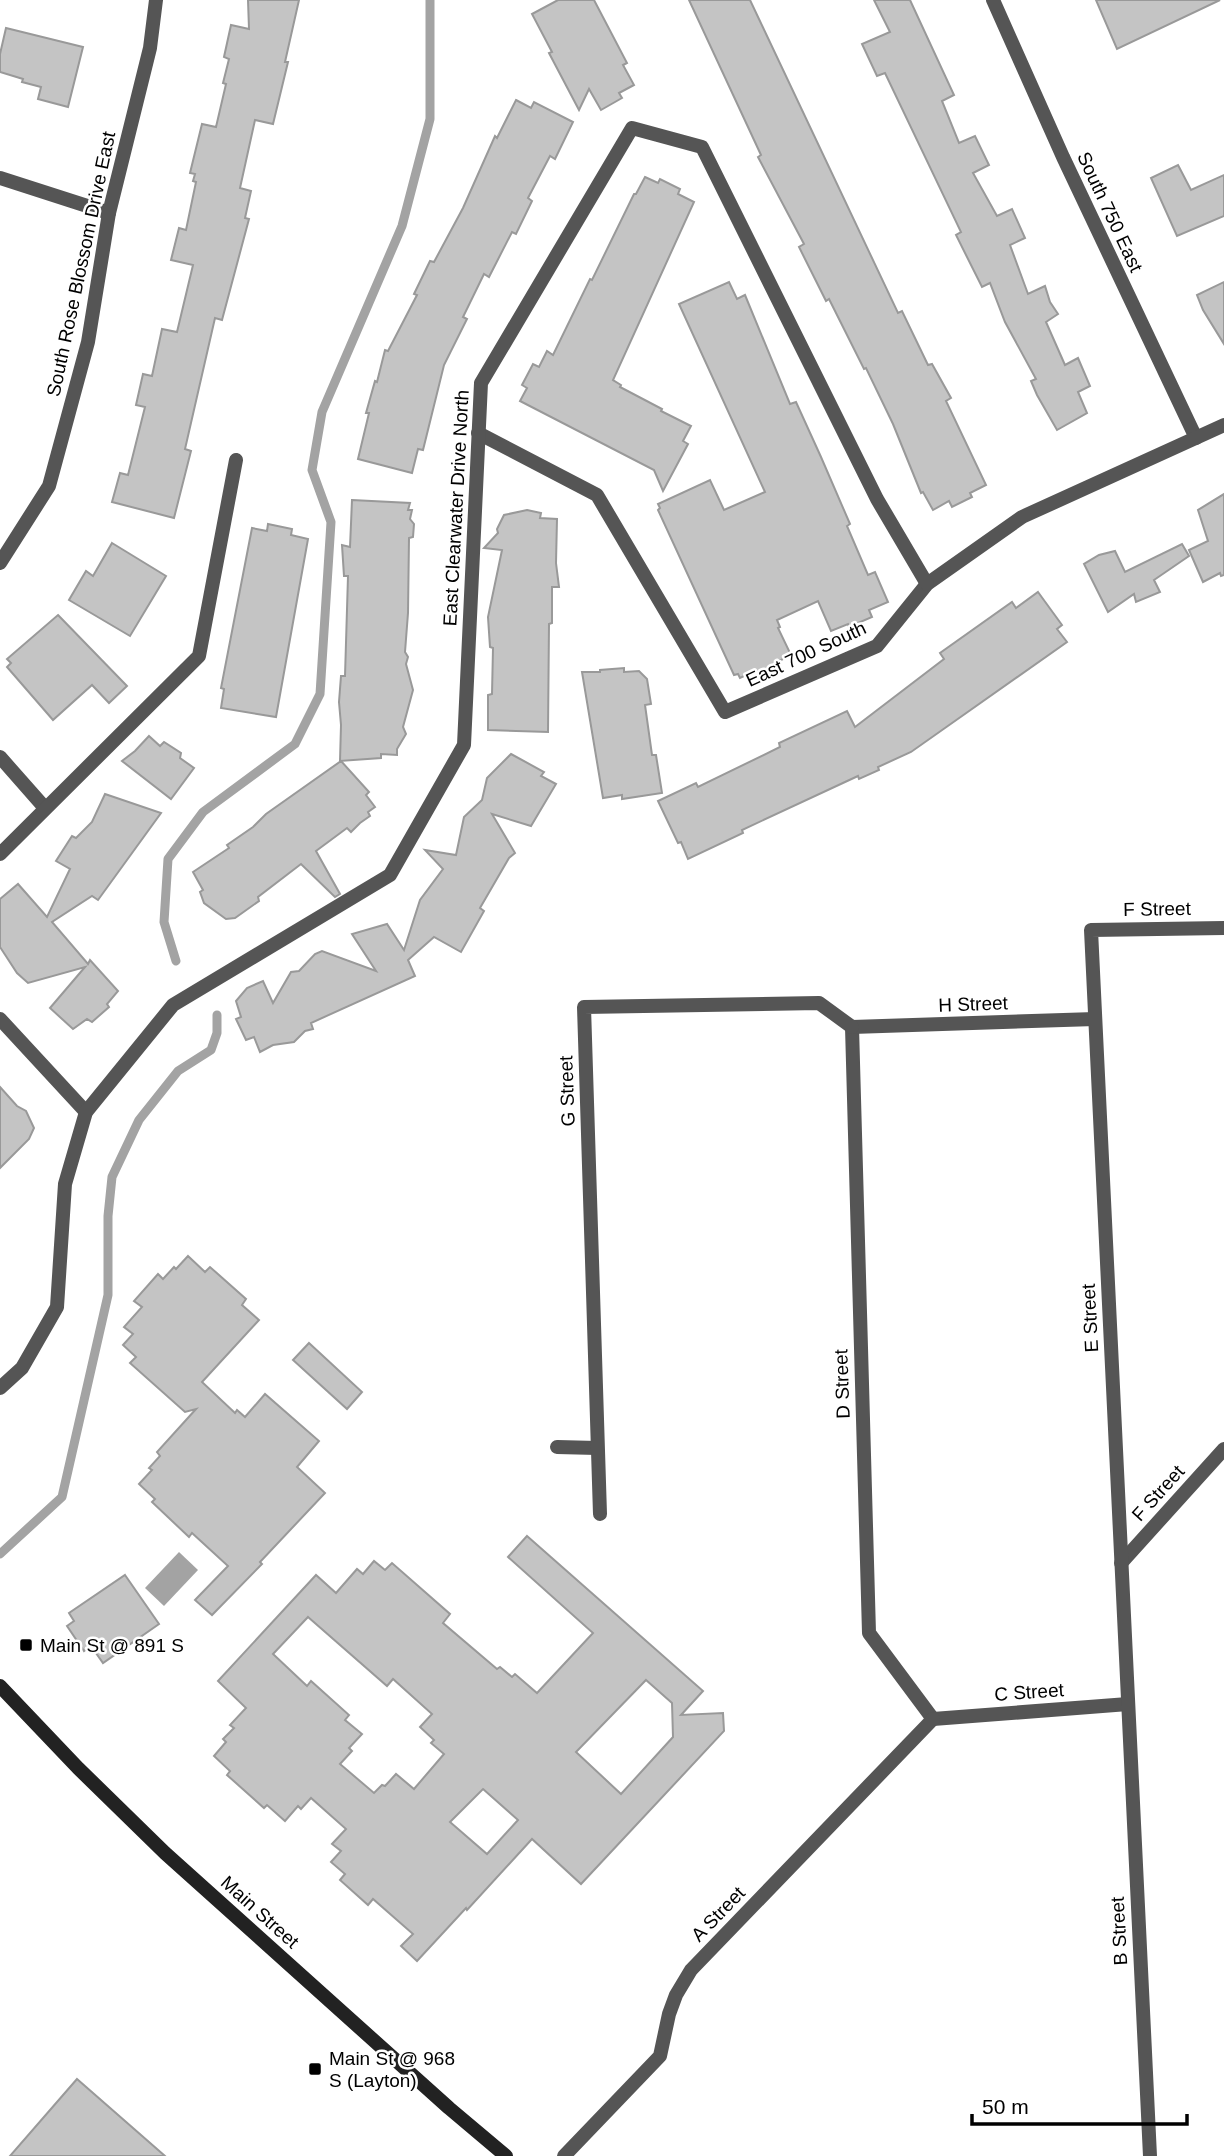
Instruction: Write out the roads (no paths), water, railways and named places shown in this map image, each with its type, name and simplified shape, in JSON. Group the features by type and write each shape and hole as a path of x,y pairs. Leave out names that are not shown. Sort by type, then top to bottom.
{"main road":[{"name":"Main Street","path":"0,1686 78,1768 165,1853 506,2156"}],"street":[{"name":"South Rose Blossom Drive East","path":"0,563 49,486 88,342 109,213 150,48 156,0"},
{"name":"South 750 East","path":"993,0 1063,157 1196,438"},
{"name":"East Clearwater Drive North","path":"86,1112 173,1005 390,875 464,745 481,383 632,128 702,147 877,499 927,584"},
{"path":"0,178 109,213"},
{"name":"East 700 South","path":"478,433 597,495 725,712 877,646 927,584 1022,517 1224,425"},
{"path":"0,854 199,656 236,460"},
{"path":"0,757 45,808"},
{"name":"F Street","path":"1091,930 1224,928"},
{"name":"E Street","path":"1091,930 1128,1704"},
{"name":"G Street","path":"600,1514 584,1007 819,1003 852,1027"},
{"path":"0,1019 86,1112 65,1184 57,1307 22,1368 0,1388"},
{"name":"H Street","path":"852,1027 1095,1019"},
{"name":"D Street","path":"852,1027 869,1633 933,1719"},
{"path":"557,1447 597,1448"},
{"name":"F Street","path":"1121,1563 1224,1449"},
{"name":"C Street","path":"933,1719 1128,1704"},
{"name":"B Street","path":"1128,1704 1150,2156"},
{"name":"A Street","path":"564,2156 660,2056 669,2014 676,1995 691,1970 933,1719"}],"waterway":[{"path":"176,961 164,922 168,859 203,812 295,744 320,694 331,522 312,470 322,412 402,226 430,119 430,0"},
{"path":"0,1554 62,1497 108,1295 108,1216 112,1177 139,1120 178,1071 211,1050 217,1033 217,1015"}],"place":[{"name":"Main St @ 891 S","path":"26,1645"},
{"name":"Main St @ 968 S (Layton)","path":"315,2069"}]}
